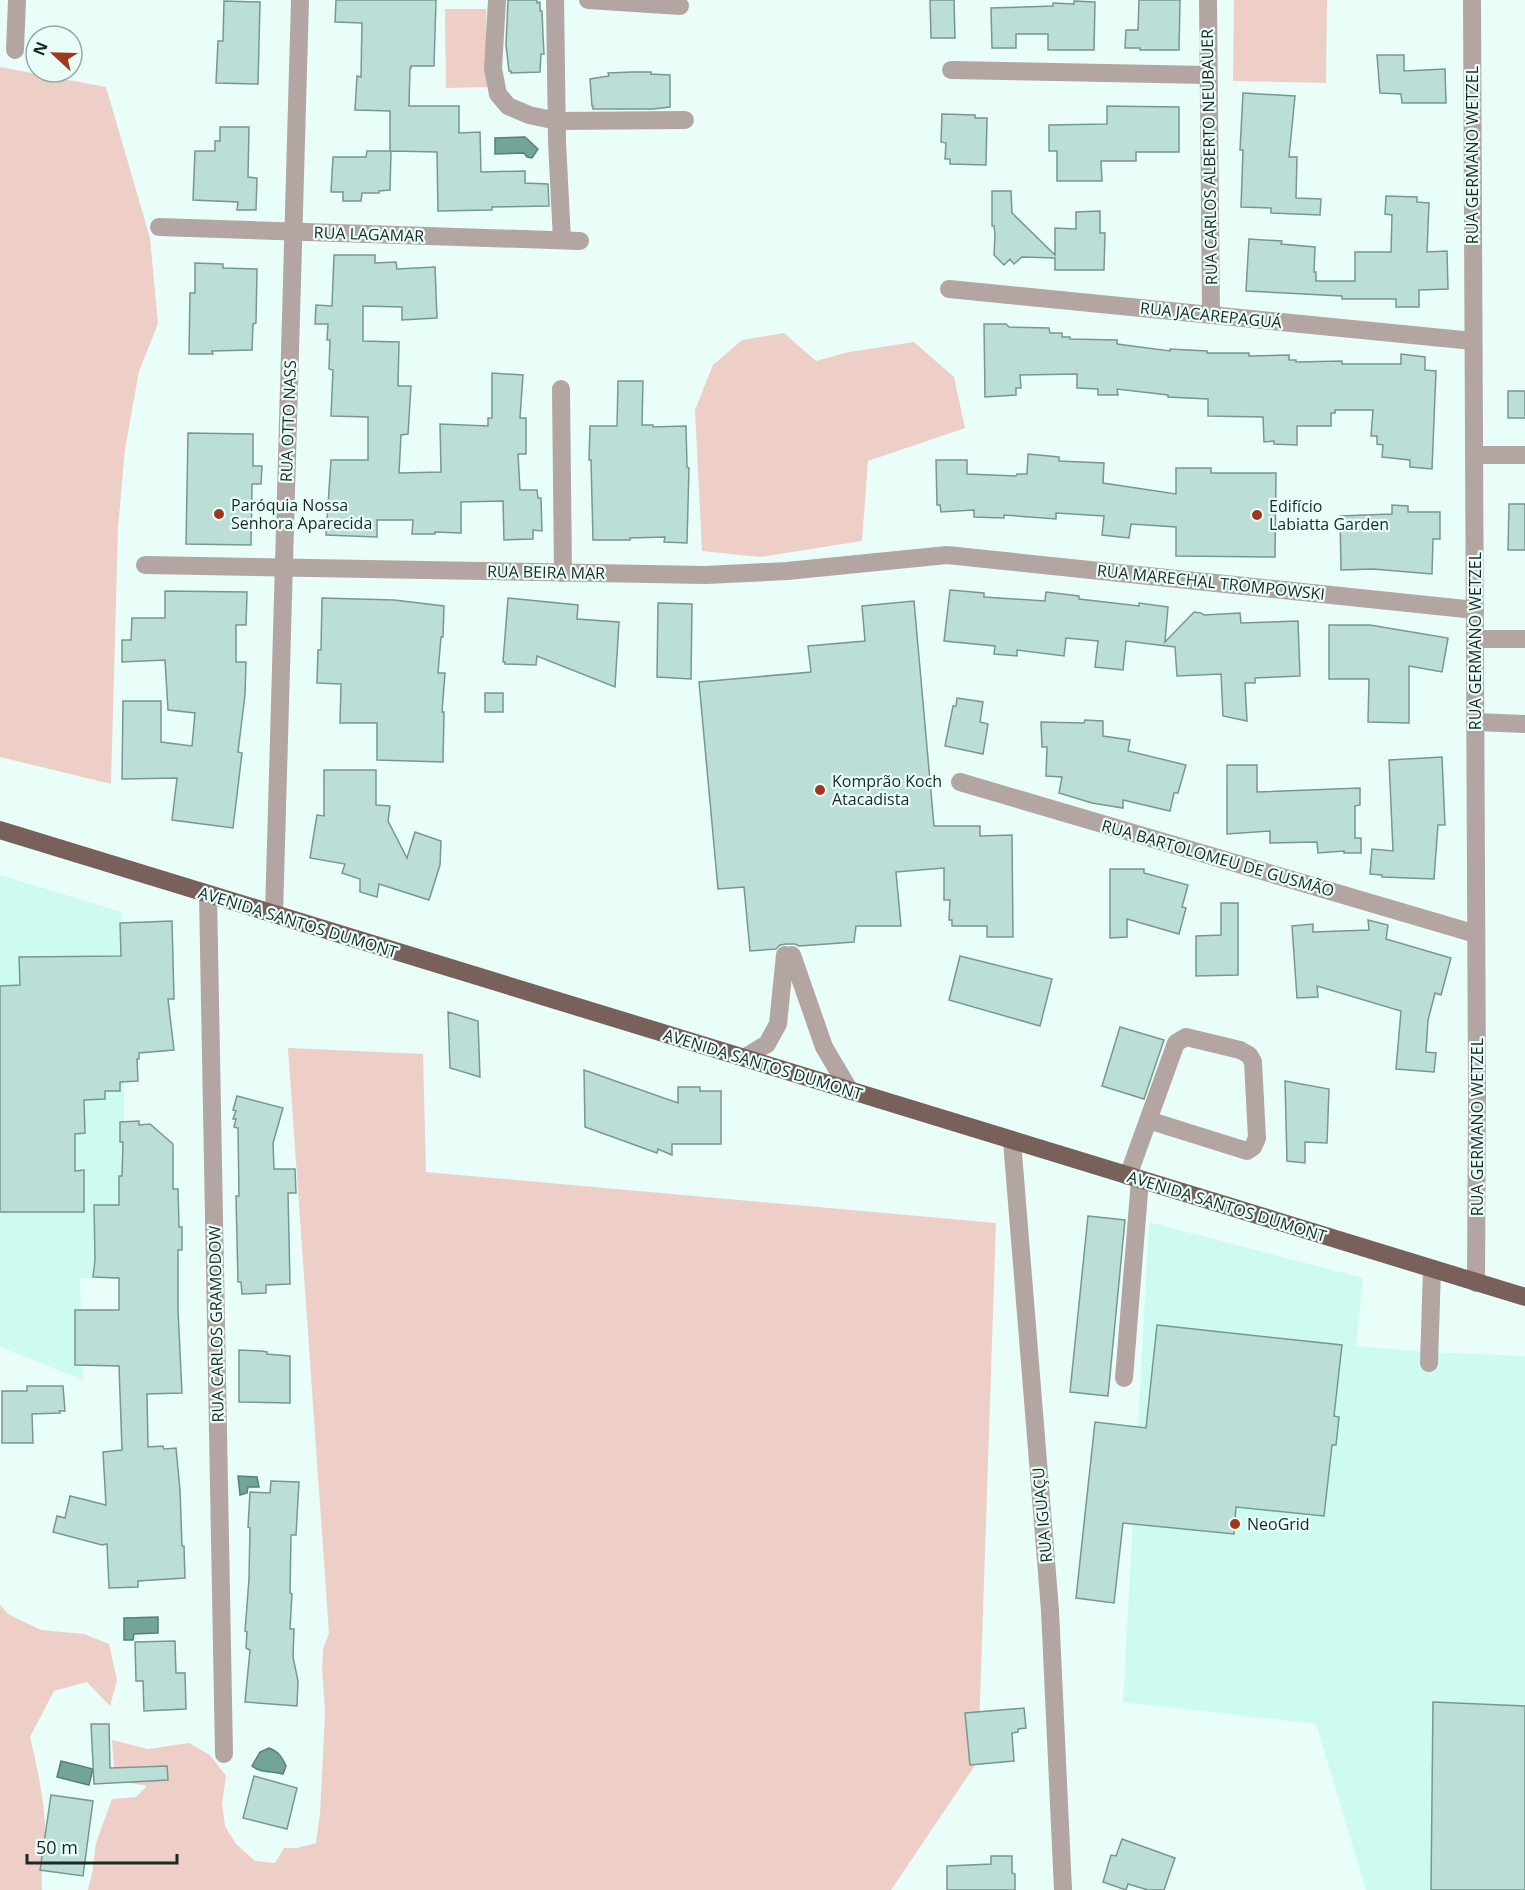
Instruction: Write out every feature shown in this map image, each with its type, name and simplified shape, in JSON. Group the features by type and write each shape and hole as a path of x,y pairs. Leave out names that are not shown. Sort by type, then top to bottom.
{"main road":[{"name":"AVENIDA SANTOS DUMONT","path":"0,830 1525,1298"}],"street":[{"path":"15,50 17,0"},
{"name":"RUA OTTO NASS","path":"274,915 300,0"},
{"path":"497,0 493,69 498,94 508,106 529,116 557,121 685,120"},
{"path":"555,0 557,121"},
{"path":"588,0 680,6"},
{"name":"RUA CARLOS ALBERTO NEUBAUER","path":"1208,0 1211,315"},
{"name":"RUA GERMANO WETZEL","path":"1472,0 1476,1282"},
{"path":"951,70 1209,75"},
{"name":"RUA LAGAMAR","path":"159,227 571,241 557,121"},
{"name":"RUA JACAREPAGUÁ","path":"949,289 1473,341"},
{"path":"561,389 563,573"},
{"path":"1474,454 1525,455"},
{"name":"RUA BEIRA MAR","path":"145,565 749,574 947,555"},
{"name":"RUA MARECHAL TROMPOWSKI","path":"947,555 1475,609"},
{"path":"1475,639 1525,639"},
{"path":"1475,722 1525,724"},
{"name":"RUA BARTOLOMEU DE GUSMÃO","path":"960,782 1476,934"},
{"name":"RUA CARLOS GRAMODOW","path":"208,894 224,1754"},
{"path":"744,1058 767,1044 778,1024 789,955 824,1047 850,1091"},
{"path":"1124,1378 1134,1178 1148,1119 1176,1042 1186,1037 1240,1050 1249,1055 1253,1062 1257,1138 1253,1147 1247,1151 1148,1119"},
{"name":"RUA IGUAÇU","path":"1012,1141 1050,1610 1063,1890"},
{"path":"1429,1363 1432,1269"}],"shaded area":[{"path":"1234,0 1327,0 1326,83 1233,81"},
{"path":"445,9 486,9 487,87 446,88"},
{"path":"0,67 24,72 24,84 84,83 106,87 150,238 158,324 139,371 125,449 118,528 111,784 0,757"},
{"path":"525,137 538,149 532,158 527,157 524,153 495,154 495,138"},
{"path":"784,333 816,361 849,352 914,342 954,377 965,428 868,461 862,541 760,557 702,551 695,410 713,365 742,340"},
{"path":"0,875 122,912 126,1279 80,1278 83,1380 0,1347"},
{"path":"288,1048 423,1054 426,1172 996,1223 978,1761 891,1890 88,1890 96,1843 112,1799 136,1797 147,1786 125,1782 114,1768 112,1740 148,1749 189,1743 210,1755 226,1776 222,1804 225,1826 236,1844 255,1861 275,1863 284,1848 297,1848 316,1843 320,1814 325,1713 323,1649 329,1633"},
{"path":"1149,1222 1363,1278 1356,1346 1525,1356 1525,1890 1366,1890 1316,1724 1123,1702"},
{"path":"238,1476 257,1477 259,1487 248,1487 247,1493 240,1495"},
{"path":"0,1605 8,1614 41,1630 84,1634 109,1644 117,1680 110,1706 87,1682 54,1691 30,1737 40,1785 46,1834 42,1890 0,1890"},
{"path":"158,1617 158,1633 134,1634 133,1640 124,1640 124,1618"},
{"path":"269,1748 278,1753 283,1760 286,1766 283,1774 262,1771 252,1766 260,1752"},
{"path":"61,1761 93,1769 89,1785 57,1777"}],"building":[{"path":"336,0 436,0 434,66 411,66 409,106 459,106 459,133 480,132 481,172 525,171 525,183 548,184 549,206 438,211 437,152 391,151 390,190 379,191 379,193 362,193 361,201 343,201 343,192 331,192 333,157 366,157 367,151 390,151 390,111 355,110 357,76 361,77 362,23 335,22"},
{"path":"508,0 537,0 537,3 540,2 544,54 541,54 540,72 511,73 509,71 506,45"},
{"path":"930,0 954,0 955,38 931,38"},
{"path":"1139,0 1180,0 1179,50 1125,48 1126,30 1138,30"},
{"path":"224,1 260,2 258,84 216,83 218,41 223,41"},
{"path":"1074,1 1095,2 1094,50 1048,50 1048,34 1016,34 1016,48 992,48 991,8 1053,6 1053,3 1074,4"},
{"path":"1377,55 1404,55 1404,71 1445,69 1446,103 1402,103 1401,94 1380,93"},
{"path":"651,72 651,74 670,75 670,107 593,109 590,79 609,76 608,73"},
{"path":"1243,93 1295,96 1289,157 1297,157 1296,198 1321,199 1320,215 1271,213 1271,208 1241,207 1243,150 1240,150"},
{"path":"1107,106 1179,107 1179,152 1136,152 1136,161 1101,161 1102,181 1057,181 1057,151 1049,151 1049,125 1107,124"},
{"path":"942,114 975,115 975,118 987,118 986,165 950,164 950,159 945,159 946,143 941,142"},
{"path":"220,127 249,127 248,177 257,178 256,210 237,210 238,202 193,200 195,151 215,151 215,141 220,141"},
{"path":"992,191 1011,191 1012,213 1055,255 1055,228 1076,229 1076,212 1100,211 1100,233 1105,233 1104,270 1055,270 1055,258 1022,257 1014,264 1010,259 1004,265 994,255"},
{"path":"1386,196 1417,197 1417,202 1429,203 1427,252 1447,251 1448,289 1419,290 1419,307 1396,307 1396,299 1342,299 1342,296 1246,291 1249,239 1282,241 1281,244 1315,247 1316,281 1355,281 1355,252 1391,252 1392,215 1385,214"},
{"path":"334,255 375,255 375,263 396,262 397,269 435,267 437,318 402,320 402,307 363,306 363,341 399,342 398,386 411,386 408,434 401,435 399,473 441,472 440,424 488,426 488,418 492,418 492,373 523,375 520,418 526,418 526,454 518,454 520,490 537,490 538,498 541,498 542,531 533,530 533,539 504,540 503,501 461,502 461,533 412,534 413,520 377,520 377,537 326,535 331,460 368,460 368,417 331,416 333,370 329,369 328,324 315,324 316,305 332,306"},
{"path":"195,263 223,264 223,268 257,269 256,323 253,324 252,350 189,354 190,293 195,293"},
{"path":"984,324 1049,328 1050,333 1062,333 1062,337 1070,337 1070,339 1117,340 1117,344 1170,351 1170,349 1207,351 1207,353 1249,353 1249,356 1289,355 1289,360 1296,360 1296,362 1342,361 1342,364 1401,364 1401,354 1425,357 1425,370 1436,371 1432,469 1410,467 1410,460 1382,457 1383,445 1377,444 1377,436 1371,436 1373,410 1335,410 1335,413 1331,413 1331,426 1297,426 1297,445 1274,444 1274,441 1264,442 1263,417 1208,416 1208,399 1168,397 1168,395 1117,389 1118,395 1098,395 1098,389 1077,388 1077,374 1020,375 1021,388 1016,388 1016,395 985,397"},
{"path":"618,381 643,381 642,425 686,426 687,467 689,468 687,543 664,542 665,537 593,540 591,460 589,460 590,426 617,426"},
{"path":"1508,391 1525,391 1525,418 1508,418"},
{"name":"Paróquia Nossa Senhora Aparecida","path":"188,433 253,434 253,466 262,466 261,484 252,484 251,545 186,544"},
{"path":"1028,454 1059,457 1059,461 1104,463 1103,483 1176,494 1176,468 1211,468 1211,473 1276,473 1275,557 1176,556 1176,527 1131,524 1129,538 1102,535 1104,516 1056,513 1056,519 1004,515 1004,518 974,517 974,510 941,512 940,505 937,505 936,460 967,460 967,474 1016,476 1027,474"},
{"path":"1509,504 1525,504 1525,550 1508,550"},
{"path":"1392,505 1408,506 1408,512 1440,512 1440,539 1433,539 1432,574 1373,569 1341,570 1340,516 1392,514"},
{"path":"950,590 984,593 984,597 1045,601 1046,592 1079,596 1079,599 1168,607 1165,642 1194,612 1204,615 1240,613 1241,623 1298,621 1300,676 1255,678 1255,683 1245,683 1247,721 1223,716 1221,674 1177,676 1175,647 1126,641 1123,670 1095,667 1098,641 1066,638 1064,656 1017,650 1017,656 994,654 995,646 944,641"},
{"path":"165,591 247,592 246,625 236,625 236,662 246,662 245,695 238,752 242,753 233,828 172,820 177,778 122,779 123,701 161,701 161,742 192,746 195,713 168,710 165,660 122,662 122,640 131,640 132,618 165,618"},
{"path":"322,598 394,600 444,606 438,673 445,673 442,712 444,712 443,762 377,760 377,723 340,723 341,684 317,683 318,650 321,650"},
{"path":"508,598 578,605 577,619 619,622 615,687 537,656 536,665 505,664 503,662"},
{"name":"Komprão Koch Atacadista","path":"914,601 934,826 980,826 980,836 1012,835 1013,937 987,937 987,926 952,926 952,920 949,920 950,900 944,900 944,868 896,872 901,926 856,926 854,942 799,946 786,944 776,949 750,951 744,887 718,889 699,682 811,672 808,646 865,641 862,606"},
{"path":"658,603 692,604 691,679 657,677"},
{"path":"1329,625 1370,625 1448,638 1442,672 1409,666 1409,723 1368,722 1369,679 1329,679"},
{"path":"485,693 503,693 503,712 485,712"},
{"path":"957,698 983,702 980,722 988,724 983,754 945,746 953,706 956,706"},
{"path":"1085,720 1103,721 1103,736 1130,740 1128,751 1186,765 1178,793 1174,793 1170,811 1123,800 1123,808 1092,803 1059,793 1062,777 1046,776 1047,747 1042,747 1041,722 1084,723"},
{"path":"1442,757 1445,825 1438,825 1434,879 1382,877 1382,875 1370,874 1372,849 1393,851 1389,760"},
{"path":"1227,765 1257,765 1257,792 1360,788 1360,805 1355,806 1355,838 1361,838 1361,853 1344,853 1344,851 1318,853 1317,842 1270,843 1270,831 1227,834"},
{"path":"324,770 376,770 376,805 390,806 388,821 407,858 415,832 441,841 440,865 429,900 379,884 377,897 360,892 360,879 342,873 345,864 310,858 317,815 324,816"},
{"path":"1110,869 1144,869 1144,873 1188,885 1182,907 1186,908 1179,934 1127,919 1127,937 1110,938"},
{"path":"1221,903 1238,903 1238,975 1196,976 1196,936 1221,935"},
{"path":"1368,920 1388,925 1386,939 1451,958 1441,995 1435,993 1428,1020 1426,1052 1436,1053 1434,1072 1396,1069 1401,1011 1317,986 1318,997 1297,998 1292,926 1313,924 1313,932 1369,930"},
{"path":"172,921 174,999 168,999 174,1050 139,1053 138,1081 120,1082 120,1091 105,1091 105,1099 84,1100 85,1133 75,1134 75,1171 84,1170 84,1212 0,1212 0,986 20,985 19,957 121,956 120,923"},
{"path":"960,956 1052,979 1040,1026 949,1000"},
{"path":"448,1012 478,1021 480,1077 450,1068"},
{"path":"1120,1027 1164,1040 1144,1099 1102,1086"},
{"path":"584,1070 678,1103 678,1087 700,1087 700,1091 721,1091 721,1144 672,1144 672,1155 658,1149 657,1153 585,1127"},
{"path":"1285,1081 1329,1089 1327,1143 1305,1142 1305,1163 1287,1161"},
{"path":"237,1096 283,1108 273,1143 274,1169 295,1169 296,1193 288,1193 290,1284 266,1285 266,1293 242,1294 241,1282 238,1282 236,1196 239,1196 238,1128 234,1127 236,1119 233,1119"},
{"path":"139,1121 139,1125 150,1124 173,1144 173,1189 178,1189 179,1227 182,1227 182,1250 178,1250 178,1310 182,1393 147,1394 148,1447 176,1448 185,1578 138,1581 138,1587 109,1588 107,1544 102,1545 53,1532 57,1516 65,1518 70,1496 106,1505 103,1452 122,1450 119,1366 75,1365 75,1310 119,1310 119,1278 93,1277 94,1205 119,1205 119,1176 122,1176 123,1142 120,1142 120,1122"},
{"path":"1088,1216 1125,1220 1108,1396 1070,1392"},
{"path":"1157,1325 1342,1345 1334,1416 1339,1417 1336,1445 1332,1445 1324,1516 1236,1507 1234,1534 1123,1523 1114,1603 1076,1598 1095,1422 1146,1428"},
{"path":"239,1350 290,1356 290,1403 239,1402"},
{"path":"27,1386 63,1386 65,1411 32,1414 33,1443 2,1443 2,1391 27,1391"},
{"path":"271,1481 299,1482 296,1535 291,1535 290,1593 292,1594 290,1629 294,1629 293,1657 298,1681 297,1706 245,1702 250,1650 246,1648 247,1632 245,1631 249,1579 250,1492 270,1493"},
{"path":"175,1641 176,1673 185,1673 186,1709 144,1711 143,1681 136,1681 135,1642"},
{"path":"1433,1702 1525,1706 1525,1890 1431,1890"},
{"path":"1024,1708 1026,1728 1012,1733 1014,1761 970,1765 965,1713"},
{"path":"91,1724 109,1724 110,1768 167,1766 168,1780 94,1784"},
{"path":"254,1776 297,1788 287,1829 243,1818"},
{"path":"51,1795 93,1801 83,1876 40,1870"},
{"path":"1122,1839 1175,1858 1164,1890 1148,1890 1128,1884 1126,1890 1103,1882 1111,1855 1116,1856"},
{"path":"991,1856 1012,1856 1015,1890 947,1890 947,1866 991,1864"}],"place":[{"name":"Paróquia Nossa Senhora Aparecida","path":"219,514"},
{"name":"Edifício Labiatta Garden","path":"1257,515"},
{"name":"Komprão Koch Atacadista","path":"820,790"},
{"name":"NeoGrid","path":"1235,1524"}]}
